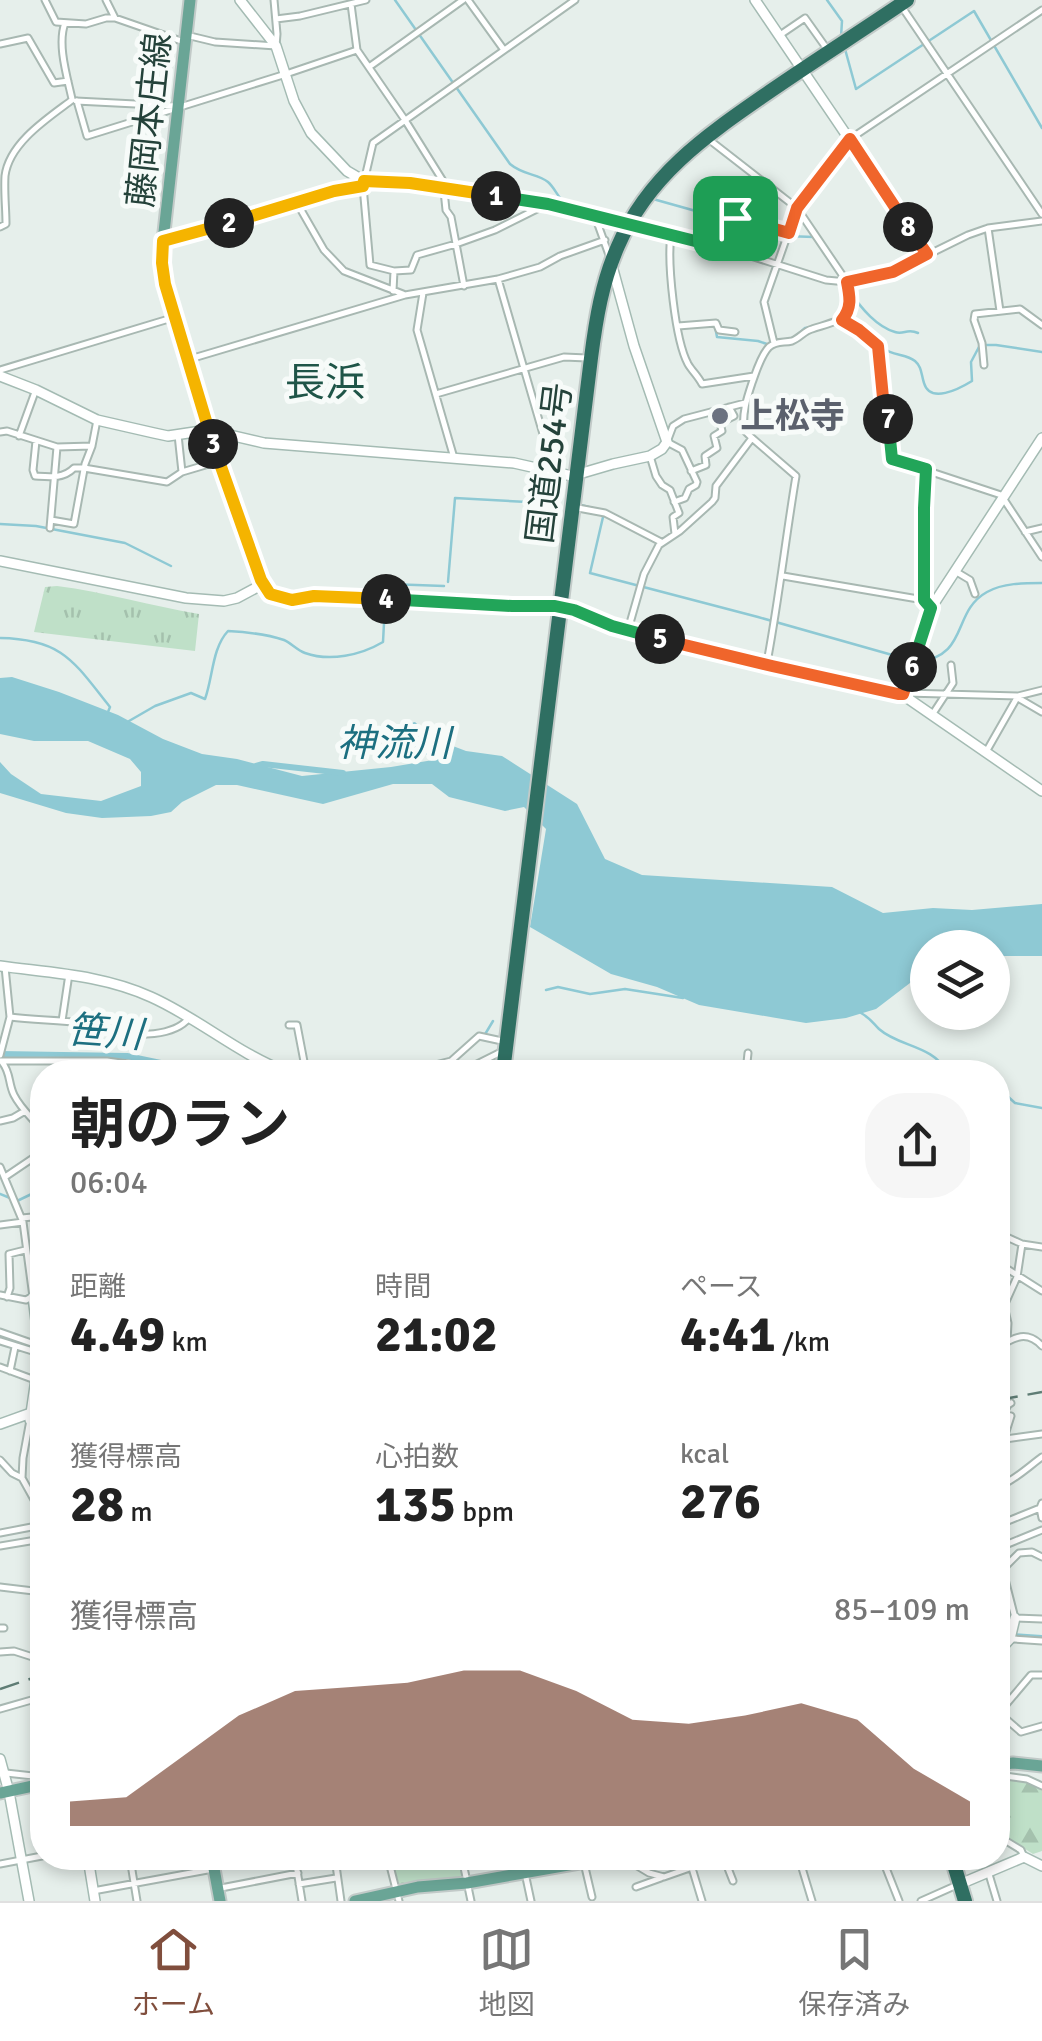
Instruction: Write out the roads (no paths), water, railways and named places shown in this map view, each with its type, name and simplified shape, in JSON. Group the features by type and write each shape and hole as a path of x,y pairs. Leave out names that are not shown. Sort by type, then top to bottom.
{"highway":[{"name":"国道254号","path":"502,1060 591,358 598,309 611,263 628,224 661,178 704,136 904,2"},
{"path":"956,1870 964,1901"}],"main road":[{"name":"藤岡本庄線","path":"190,0 163,241 163,274 208,430 262,584"},
{"path":"262,584 270,594 292,600 314,596 547,605 561,611"},
{"path":"1010,1763 1042,1766"},
{"path":"4,1792 30,1782"},
{"path":"215,1870 219,1897"},
{"path":"355,1901 533,1870"}],"street":[{"path":"45,0 56,22 86,24 115,18 185,39 276,46"},
{"path":"106,0 115,18"},
{"path":"240,0 276,46 294,101 311,133 363,184"},
{"path":"274,0 276,46"},
{"path":"276,19 366,0"},
{"path":"369,66 465,0 504,50"},
{"path":"548,204 495,230 417,254 412,270 394,271 370,265 363,184 372,143 575,0"},
{"path":"755,0 927,254"},
{"path":"163,241 363,184 442,187 548,204 735,251 826,280 847,282 893,272 988,228 1042,217 904,2"},
{"path":"352,4 357,50 443,181 464,286"},
{"path":"774,343 764,302 797,208 850,139 1042,10"},
{"path":"780,35 804,18 828,52"},
{"path":"65,23 62,30 68,82 87,136 357,50"},
{"path":"0,44 28,38 54,83 68,82"},
{"path":"0,227 6,224 4,171 32,129 74,100 178,106"},
{"path":"704,136 797,208 847,282 850,305 842,320 807,330 793,341 774,343 766,351 745,402 743,425 752,438 796,476 768,657"},
{"path":"735,251 735,205 748,195"},
{"path":"297,203 324,250 344,271 406,295"},
{"path":"594,215 667,442 682,450 696,485 689,489 686,498 674,502"},
{"path":"735,218 789,233"},
{"path":"988,228 1000,310"},
{"path":"670,235 669,265 687,362 702,384 754,376"},
{"path":"188,360 406,295 498,279 605,240"},
{"path":"393,291 394,271"},
{"path":"498,279 554,472"},
{"path":"423,293 417,330 454,458"},
{"path":"984,365 975,314 1020,309 1042,325"},
{"path":"0,373 175,317"},
{"path":"842,320 878,346 892,459 1001,494 1042,557"},
{"path":"678,326 716,323 719,330 735,332"},
{"path":"436,394 564,357 591,358"},
{"path":"0,373 97,420 166,435 208,430 264,443 514,463 577,476 650,456 662,449 678,422 745,402"},
{"path":"18,436 36,390"},
{"path":"692,471 706,465 705,456 717,448 714,436 722,431 720,422 734,416 729,406"},
{"path":"56,447 51,524 74,524 97,420"},
{"path":"0,432 56,447 92,446"},
{"path":"178,434 182,472"},
{"path":"630,623 644,574 661,542 676,534 715,498 716,486 752,438"},
{"path":"927,604 955,571 1042,438"},
{"path":"36,442 35,476 54,478 74,468 84,468 167,482 182,472 219,461"},
{"path":"650,456 656,476 670,490 679,513 673,517 676,534"},
{"path":"903,694 927,604 926,469"},
{"path":"578,508 605,513 661,542"},
{"path":"1026,532 1042,528"},
{"path":"0,561 186,598 224,601 262,584"},
{"path":"955,571 970,580 975,594"},
{"path":"783,576 927,604"},
{"path":"561,611 574,610 653,637 903,694 1042,791"},
{"path":"932,715 952,683 951,665"},
{"path":"903,694 1018,697 1042,690"},
{"path":"1018,697 1042,712"},
{"path":"986,752 1018,697"},
{"path":"30,1117 12,1092 10,1072 1,1057 10,1017 2,966 69,974 134,990 260,1060"},
{"path":"62,1021 69,974"},
{"path":"10,1017 88,1024 109,1032 141,1034 175,1028 189,1018"},
{"path":"501,1060 507,1022"},
{"path":"289,1025 297,1025 304,1060"},
{"path":"451,1060 479,1036 502,1040"},
{"path":"485,1060 501,1052"},
{"path":"747,1060 748,1053"},
{"path":"1,1057 84,1060"},
{"path":"0,1121 24,1111"},
{"path":"5,1177 30,1160"},
{"path":"0,1166 22,1220 30,1267"},
{"path":"0,1225 30,1218"},
{"path":"1010,1238 1042,1246"},
{"path":"1010,1293 1017,1277 1022,1244"},
{"path":"25,1250 9,1254 10,1288 4,1296 30,1298"},
{"path":"1010,1272 1042,1292"},
{"path":"0,1332 30,1345"},
{"path":"1010,1340 1034,1337 1042,1346"},
{"path":"0,1341 30,1348"},
{"path":"1,1379 15,1346"},
{"path":"5,1369 30,1379"},
{"path":"0,1427 30,1416"},
{"path":"1010,1438 1042,1434"},
{"path":"22,1478 30,1444"},
{"path":"1010,1481 1042,1457"},
{"path":"0,1460 22,1478 30,1492"},
{"path":"1010,1519 1041,1505 1042,1518"},
{"path":"0,1533 30,1527"},
{"path":"1010,1543 1042,1530"},
{"path":"0,1546 30,1540"},
{"path":"1010,1560 1019,1553 1032,1552 1042,1557"},
{"path":"0,1587 30,1591"},
{"path":"1010,1596 1015,1618 1011,1638 1042,1640"},
{"path":"1015,1618 1042,1618"},
{"path":"0,1652 14,1650 30,1656"},
{"path":"1010,1700 1031,1675 1042,1675"},
{"path":"0,1709 30,1700"},
{"path":"1010,1724 1020,1732 1042,1726"},
{"path":"0,1760 29,1901"},
{"path":"2,1772 30,1776"},
{"path":"1010,1777 1042,1786"},
{"path":"1010,1843 1024,1857 1042,1866"},
{"path":"1010,1862 1024,1857"},
{"path":"0,1864 30,1858"},
{"path":"90,1870 94,1896 187,1870"},
{"path":"132,1870 137,1901"},
{"path":"298,1870 302,1901"},
{"path":"336,1870 341,1901"},
{"path":"391,1870 398,1896"},
{"path":"465,1870 471,1901"},
{"path":"590,1870 592,1897"},
{"path":"644,1870 664,1877"},
{"path":"636,1886 686,1870"},
{"path":"693,1870 702,1901"},
{"path":"727,1870 733,1881"},
{"path":"803,1870 812,1901"},
{"path":"887,1870 899,1901"},
{"path":"921,1901 988,1871 997,1901"},
{"path":"219,1897 298,1873"},
{"path":"525,1874 531,1901"},
{"path":"300,1884 337,1878"}],"water":[{"path":"12,677 59,692 202,754 302,776 433,760 406,739 405,724 415,722 432,738 466,751 502,756 577,804 605,859 642,875 832,887 883,913 1042,904 1042,956 1010,956 1010,930 910,930 910,983 876,1009 806,1023 699,1005 657,987 611,974 530,927 546,829 524,807 505,811 449,797 432,784 393,784 323,804 237,785 216,785 171,812 151,816 102,818 66,813 0,793 0,762 41,794 101,801 141,786 141,772 130,759 88,741 34,741 0,734 0,678"}],"waterway":[{"path":"395,0 510,164 548,182 571,206"},
{"path":"827,0 842,21 841,37"},
{"path":"845,49 856,89 974,11 1042,128"},
{"path":"653,199 785,236 814,237"},
{"path":"852,294 888,330 918,333"},
{"path":"847,319 853,298"},
{"path":"715,326 717,337 767,344"},
{"path":"774,341 794,338 812,327"},
{"path":"879,345 915,361 927,389 938,394 972,381 971,362 980,345 1042,352"},
{"path":"448,582 455,498 547,503"},
{"path":"581,505 608,512"},
{"path":"603,517 590,573 917,662 945,651 968,611 987,592 1007,585 1042,583"},
{"path":"0,524 36,526 125,543 171,566"},
{"path":"385,595 388,584 444,586"},
{"path":"129,721 191,693 205,699 216,654 228,631 277,638 315,656 345,656 383,642 385,604"},
{"path":"0,638 39,643 65,656 110,707 108,712"},
{"name":"神流川","path":"256,766 343,773"},
{"path":"546,990 558,987 590,994 625,989 683,998"},
{"path":"861,1013 887,1035 938,1060"},
{"path":"484,1036 493,1021"},
{"name":"笹川","path":"0,1054 127,1056 146,1060"},
{"path":"1010,1098 1042,1108"},
{"path":"0,1194 10,1198"},
{"path":"17,1201 30,1195"},
{"path":"20,1344 30,1346"},
{"name":"笹川","path":"1010,1636 1042,1638"}],"railway":[{"path":"1010,1398 1042,1392"},
{"path":"0,1689 30,1679"}],"place":[{"name":"上松寺","path":"720,416"}],"district":[{"name":"長浜","path":"325,382"}]}
